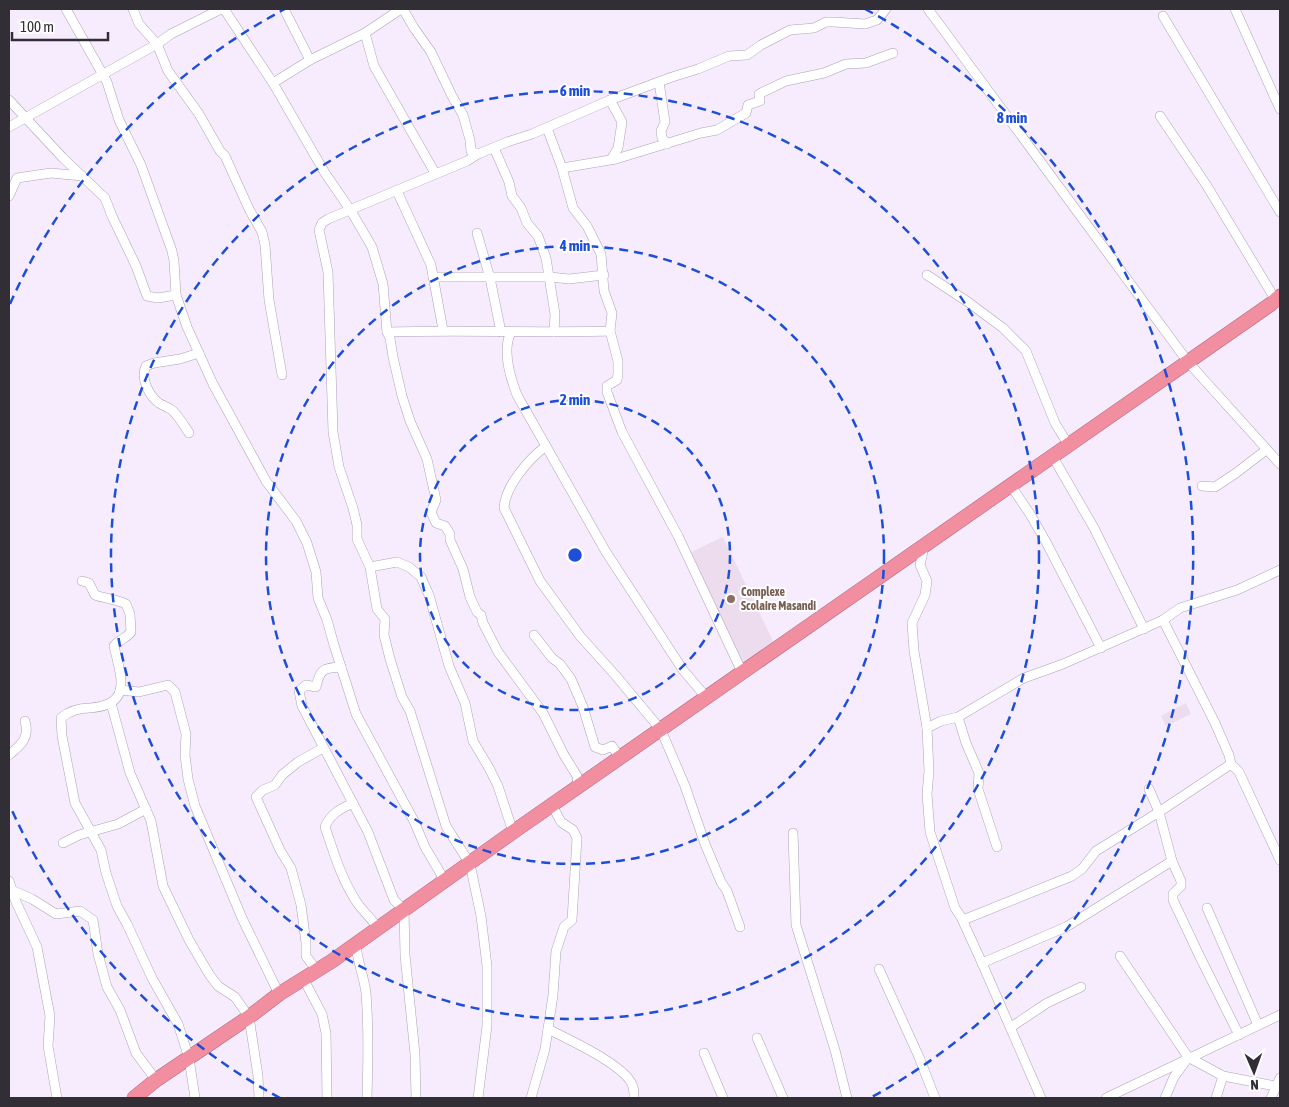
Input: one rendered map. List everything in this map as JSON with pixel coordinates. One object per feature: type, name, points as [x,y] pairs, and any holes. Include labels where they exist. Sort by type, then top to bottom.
[{"type":"highway","points":[[134,1098],[150,1089],[189,1058],[279,994],[354,949],[378,929],[401,916],[445,881],[552,805],[582,781],[661,730],[1069,446],[1271,304],[1278,297]]},
{"type":"street","points":[[66,9],[102,75],[112,96],[119,120],[141,165],[166,232],[174,261],[176,295],[199,353],[213,384],[266,481],[296,521],[307,543],[316,572],[318,598],[327,620],[356,714],[414,821],[424,847],[445,881]]},
{"type":"street","points":[[133,9],[139,24],[157,44],[168,71],[194,107],[220,151],[225,156],[249,209],[262,232],[282,375]]},
{"type":"street","points":[[9,127],[157,44],[171,34],[223,9],[273,83],[325,173],[351,211],[372,247],[381,274],[387,332],[390,338],[402,396],[410,421],[427,459],[436,500],[431,512],[436,523],[445,526],[450,534],[450,540],[463,569],[470,597],[477,612],[482,615],[483,623],[498,652],[543,713],[564,755],[582,781]]},
{"type":"street","points":[[284,9],[310,60]]},
{"type":"street","points":[[273,83],[310,60],[365,33],[402,9],[431,52],[463,115],[471,151],[478,154]]},
{"type":"street","points":[[478,1098],[487,1026],[487,966],[481,916],[470,864],[446,826],[410,711],[402,697],[384,635],[385,619],[377,609],[370,567],[357,539],[357,525],[339,467],[335,441],[328,272],[319,230],[328,219],[351,211],[435,173],[467,161],[478,154],[547,128],[610,100],[729,56],[747,55],[790,30],[814,28],[826,22],[865,24],[877,20],[886,9]]},
{"type":"street","points":[[928,9],[1188,362],[1280,464]]},
{"type":"street","points":[[1235,9],[1280,109]]},
{"type":"street","points":[[1163,16],[1280,212]]},
{"type":"street","points":[[365,33],[374,66],[435,173]]},
{"type":"street","points":[[562,168],[612,158],[616,159],[701,133],[717,130],[746,114],[748,105],[760,101],[759,94],[786,81],[824,74],[846,64],[866,63],[894,53]]},
{"type":"street","points":[[659,82],[665,122],[661,131],[662,138],[667,144]]},
{"type":"street","points":[[9,100],[105,198],[136,266],[147,296],[158,298],[176,295]]},
{"type":"street","points":[[610,100],[622,122],[618,148],[612,158]]},
{"type":"street","points":[[1160,116],[1208,186],[1278,297]]},
{"type":"street","points":[[547,128],[562,168],[573,208],[587,226],[602,254],[604,291],[612,313],[610,331],[618,361],[617,380],[607,386],[607,392],[622,432],[678,536],[742,672]]},
{"type":"street","points":[[494,148],[509,182],[512,196],[521,208],[527,223],[538,236],[546,258],[555,314],[554,332]]},
{"type":"street","points":[[9,196],[16,178],[51,173],[83,176]]},
{"type":"street","points":[[397,191],[431,265],[443,330]]},
{"type":"street","points":[[477,233],[506,332],[513,384],[518,396],[606,552],[684,670],[706,698]]},
{"type":"street","points":[[433,277],[550,277],[569,279],[604,275]]},
{"type":"street","points":[[927,275],[1003,328],[1026,352],[1055,423],[1069,446]]},
{"type":"street","points":[[387,332],[443,330],[506,332],[610,331]]},
{"type":"street","points":[[189,433],[172,409],[160,404],[153,398],[143,378],[143,372],[146,366],[154,363],[180,359],[199,353]]},
{"type":"street","points":[[546,446],[531,457],[522,470],[508,492],[504,508],[540,581],[580,636],[661,730],[685,786],[705,844],[721,882],[727,891],[740,927]]},
{"type":"street","points":[[1202,486],[1214,487],[1266,450]]},
{"type":"street","points":[[1053,457],[1094,528],[1144,629]]},
{"type":"street","points":[[1011,486],[1030,514],[1063,572],[1101,648]]},
{"type":"street","points":[[924,547],[920,565],[927,581],[925,595],[912,623],[914,651],[927,728],[929,771],[927,794],[930,832],[955,908],[963,920],[1041,1098]]},
{"type":"street","points":[[370,567],[397,562],[409,567],[421,577],[429,595],[449,666],[465,703],[473,741],[498,786],[513,832]]},
{"type":"street","points":[[927,728],[941,721],[958,717],[1024,678],[1063,664],[1144,629],[1163,620],[1180,608],[1238,590],[1280,570]]},
{"type":"street","points":[[82,581],[88,583],[95,595],[116,599],[126,604],[130,614],[132,632],[127,638],[117,642],[114,646],[120,674],[120,690],[116,700],[102,707],[67,712],[61,718],[62,736],[75,804],[101,850],[106,873],[117,906],[152,978],[178,1024],[189,1058],[195,1098]]},
{"type":"street","points":[[1163,620],[1215,723],[1231,764],[1239,772],[1280,860]]},
{"type":"street","points":[[534,635],[552,658],[560,664],[570,679],[583,707],[595,747],[603,750],[612,746],[620,758]]},
{"type":"street","points":[[341,666],[322,670],[316,687],[306,685],[299,691],[302,706],[322,748],[368,832],[401,916],[415,1054],[416,1098]]},
{"type":"street","points":[[120,690],[139,692],[168,686],[175,692],[186,734],[185,755],[188,779],[195,806],[242,918],[279,994]]},
{"type":"street","points":[[111,703],[130,773],[151,821],[162,886],[188,940],[209,974],[218,986],[235,997],[249,1017],[258,1076],[259,1098]]},
{"type":"street","points":[[958,717],[966,743],[979,773],[978,789],[997,847]]},
{"type":"street","points":[[9,755],[27,736],[28,730],[25,721]]},
{"type":"street","points":[[317,971],[306,956],[301,905],[291,868],[280,850],[256,797],[263,790],[275,785],[282,775],[298,762],[322,748]]},
{"type":"street","points":[[963,920],[1072,876],[1082,869],[1096,851],[1231,764]]},
{"type":"street","points":[[1149,789],[1159,812],[1172,861],[1182,884],[1173,894],[1173,900],[1240,1036]]},
{"type":"street","points":[[353,803],[328,818],[325,828],[342,877],[364,912],[373,920],[378,929]]},
{"type":"street","points":[[531,1098],[545,1049],[553,994],[556,952],[564,927],[572,920],[577,838],[573,830],[561,822],[552,805]]},
{"type":"street","points":[[63,843],[80,835],[118,824],[146,809]]},
{"type":"street","points":[[793,833],[796,925],[835,1050],[847,1098]]},
{"type":"street","points":[[982,963],[1066,927],[1172,861]]},
{"type":"street","points":[[10,886],[56,914],[80,911],[93,920],[98,954],[107,987],[120,1010],[150,1089]]},
{"type":"street","points":[[10,886],[37,947],[50,1016],[48,1046],[57,1098]]},
{"type":"street","points":[[1207,908],[1258,1025]]},
{"type":"street","points":[[354,949],[364,975],[366,995],[367,1098]]},
{"type":"street","points":[[1120,956],[1188,1057],[1223,1076],[1279,1084],[1271,1098]]},
{"type":"street","points":[[879,969],[919,1057],[935,1098]]},
{"type":"street","points":[[303,978],[322,1014],[326,1033],[326,1098]]},
{"type":"street","points":[[1011,1027],[1047,1003],[1081,987]]},
{"type":"street","points":[[1107,1098],[1188,1057],[1240,1036],[1280,1014]]},
{"type":"street","points":[[548,1029],[575,1042],[614,1065],[627,1077],[633,1086],[634,1098]]},
{"type":"street","points":[[757,1038],[783,1098]]},
{"type":"street","points":[[704,1053],[723,1098]]},
{"type":"street","points":[[1165,1098],[1174,1076],[1188,1057]]},
{"type":"street","points":[[1216,1098],[1223,1076]]},
{"type":"shaded area","name":"Complexe Scolaire Masandi","points":[[723,537],[775,645],[741,667],[687,554]]},
{"type":"shaded area","points":[[1186,703],[1191,714],[1166,726],[1161,716]]},
{"type":"place","name":"Complexe Scolaire Masandi","points":[[731,599]]}]
